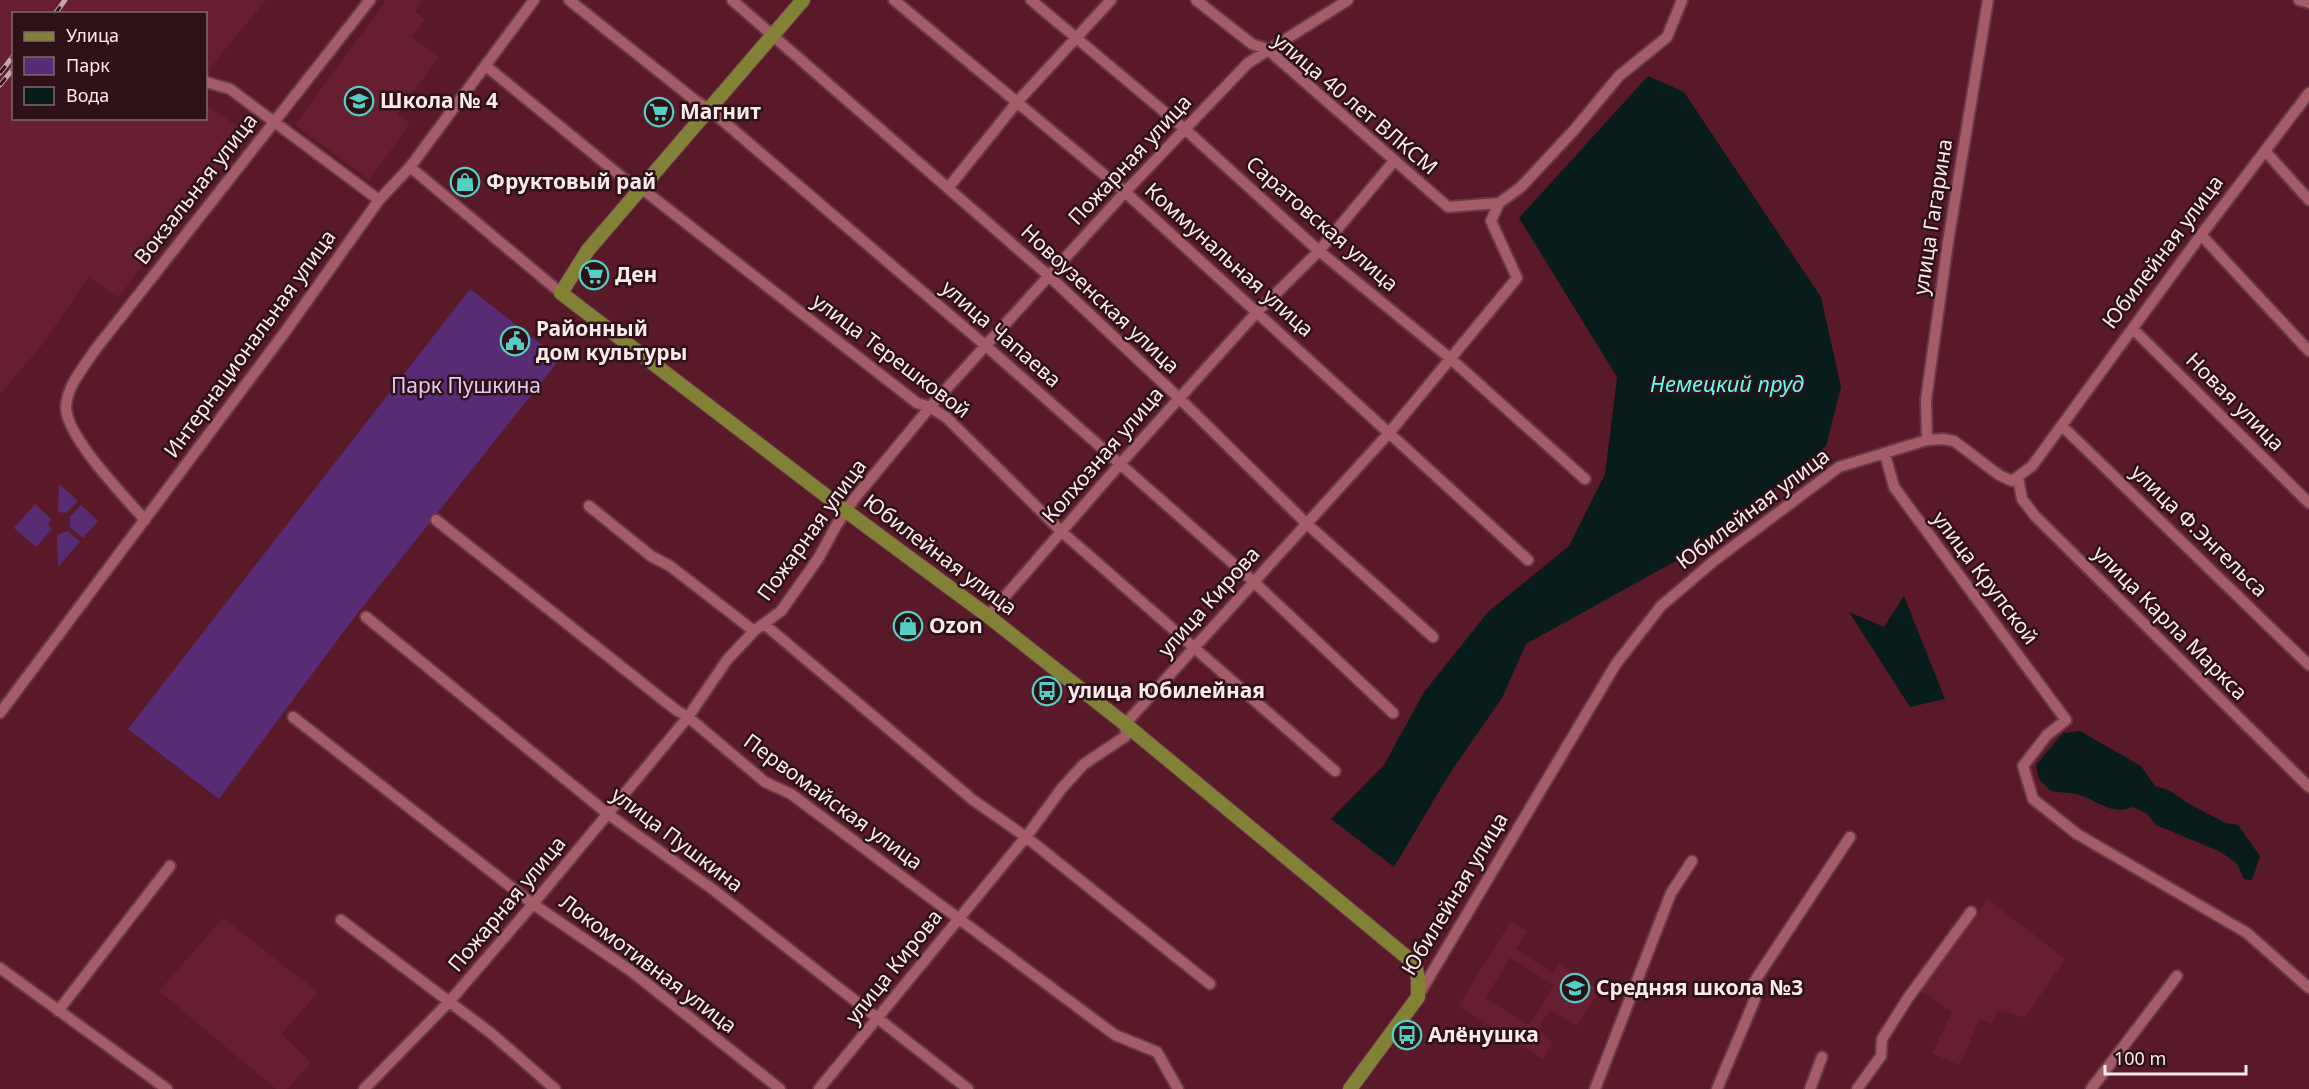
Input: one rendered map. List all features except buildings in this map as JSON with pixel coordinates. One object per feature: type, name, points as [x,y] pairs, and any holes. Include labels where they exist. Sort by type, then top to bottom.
[{"type":"main road","points":[[561,292],[588,250],[803,0]]},
{"type":"main road","name":"Юбилейная улица","points":[[561,292],[846,511],[988,616],[1125,724],[1414,964],[1418,980],[1418,997],[1350,1089]]},
{"type":"street","name":"Вокзальная улица","points":[[145,520],[94,462],[73,429],[66,409],[70,388],[94,350],[370,0]]},
{"type":"street","name":"Интернациональная улица","points":[[0,712],[285,332],[379,200],[410,167],[534,0]]},
{"type":"street","name":"улица Чапаева","points":[[569,0],[696,101],[710,109],[986,346],[1253,581],[1393,713]]},
{"type":"street","name":"Новоузенская улица","points":[[732,0],[1049,276],[1179,398],[1306,523],[1432,637]]},
{"type":"street","name":"Коммунальная улица","points":[[894,0],[1125,192],[1528,560]]},
{"type":"street","name":"Саратовская улица","points":[[1032,0],[1186,130],[1319,251],[1451,359],[1585,479]]},
{"type":"street","points":[[948,188],[1018,101],[1112,0]]},
{"type":"street","name":"улица 40 лет ВЛКСМ","points":[[1196,0],[1252,44],[1267,49],[1448,207],[1499,203]]},
{"type":"street","name":"Пожарная улица","points":[[364,1089],[448,1002],[533,904],[688,717],[727,660],[754,631],[781,611],[818,560],[846,511],[930,407],[1125,192],[1248,63],[1348,0]]},
{"type":"street","points":[[1499,203],[1521,187],[1575,129],[1619,76],[1667,36],[1682,0]]},
{"type":"street","name":"улица Гагарина","points":[[1927,440],[1926,400],[1947,242],[1988,0]]},
{"type":"street","points":[[2299,0],[2309,3]]},
{"type":"street","name":"улица Терешковой","points":[[486,66],[628,182],[641,188],[917,403],[930,407],[947,418],[1062,532],[1335,771]]},
{"type":"street","points":[[207,82],[230,89],[379,200]]},
{"type":"street","name":"Юбилейная улица","points":[[1418,997],[1616,664],[1661,606],[1715,560],[1839,467],[1927,440],[1943,439],[1954,441],[1999,475],[2012,481],[2018,478],[2032,466],[2201,235],[2309,93]]},
{"type":"street","points":[[2265,151],[2309,200]]},
{"type":"street","name":"Колхозная улица","points":[[988,616],[1179,398],[1257,312],[1319,251],[1394,161]]},
{"type":"street","name":"Юбилейная улица","points":[[410,167],[561,292]]},
{"type":"street","name":"улица Кирова","points":[[819,1089],[1026,837],[1062,788],[1084,764],[1126,736],[1125,724],[1389,433],[1517,278],[1491,221],[1499,203]]},
{"type":"street","points":[[2201,235],[2309,351]]},
{"type":"street","name":"Новая улица","points":[[2133,329],[2309,503]]},
{"type":"street","name":"улица Ф.Энгельса","points":[[2062,426],[2309,665]]},
{"type":"street","name":"улица Крупской","points":[[1885,454],[1894,487],[2066,720],[2047,735],[2024,766],[2032,799],[2077,834],[2247,933],[2309,988]]},
{"type":"street","name":"улица Карла Маркса","points":[[2018,478],[2022,499],[2035,516],[2309,787]]},
{"type":"street","points":[[589,506],[651,556],[670,566],[754,631]]},
{"type":"street","name":"Первомайская улица","points":[[436,520],[676,710],[688,717],[765,782],[791,794],[1115,1035],[1157,1052],[1178,1089]]},
{"type":"street","name":"улица Пушкина","points":[[366,617],[608,814],[715,891],[968,1089]]},
{"type":"street","points":[[764,624],[973,800],[1026,837],[1210,984]]},
{"type":"street","name":"Локомотивная улица","points":[[293,717],[533,904],[631,971],[780,1089]]},
{"type":"street","points":[[1717,1089],[1755,999],[1754,982],[1850,837]]},
{"type":"street","points":[[1595,1089],[1671,893],[1692,861]]},
{"type":"street","points":[[58,1011],[170,866]]},
{"type":"street","points":[[1862,1087],[1881,1056],[1882,1039],[1908,998],[1971,912]]},
{"type":"street","points":[[341,920],[492,1034],[555,1089]]},
{"type":"street","points":[[0,968],[167,1089]]},
{"type":"street","points":[[2091,1089],[2177,976]]},
{"type":"street","points":[[1810,1089],[1822,1057]]},
{"type":"shaded area","points":[[0,0],[266,0],[210,68],[207,94],[207,12],[12,12],[12,120],[207,120],[207,106],[247,133],[226,162],[222,160],[118,298],[89,277],[39,349],[0,394]]},
{"type":"shaded area","name":"Школа № 4","points":[[386,0],[419,0],[422,2],[415,12],[425,19],[412,37],[439,57],[397,114],[410,124],[369,180],[295,125]]},
{"type":"shaded area","points":[[1988,899],[2065,959],[2025,1018],[1998,1010],[1991,1024],[1980,1019],[1959,1065],[1932,1053],[1952,1012],[1920,991]]},
{"type":"shaded area","points":[[223,918],[318,992],[282,1034],[311,1063],[287,1089],[276,1089],[159,991]]},
{"type":"shaded area","name":"Средняя школа №3","points":[[1511,921],[1527,931],[1516,949],[1553,973],[1559,964],[1600,990],[1577,1026],[1550,1010],[1537,1031],[1553,1042],[1543,1059],[1458,1006]],"holes":[[[1510,958],[1554,985],[1529,1025],[1485,998]]]},
{"type":"green space","name":"Парк Пушкина","points":[[470,289],[560,359],[357,614],[219,799],[128,729]]},
{"type":"green space","points":[[59,484],[78,501],[66,513],[58,512]]},
{"type":"green space","points":[[35,504],[51,519],[48,525],[52,529],[36,547],[14,528]]},
{"type":"green space","points":[[81,505],[98,521],[83,538],[70,527],[70,517]]},
{"type":"green space","points":[[68,531],[80,542],[58,567],[57,535]]},
{"type":"water","name":"Немецкий пруд","points":[[1648,76],[1684,92],[1821,297],[1841,387],[1826,446],[1701,547],[1526,644],[1502,698],[1450,773],[1394,867],[1331,819],[1384,765],[1424,692],[1488,612],[1569,546],[1605,474],[1617,377],[1519,218]]},
{"type":"water","points":[[1904,596],[1945,699],[1910,707],[1849,612],[1884,627]]},
{"type":"water","points":[[2080,731],[2141,766],[2155,786],[2168,790],[2226,823],[2238,825],[2260,856],[2252,880],[2244,879],[2237,864],[2221,852],[2156,825],[2147,814],[2133,807],[2112,809],[2076,794],[2051,791],[2039,779],[2036,765],[2063,733]]},
{"type":"railway","points":[[56,12],[65,0]]},
{"type":"railway","points":[[0,73],[12,58]]},
{"type":"railway","points":[[0,85],[12,70]]},
{"type":"place","name":"Школа № 4","points":[[359,101]]},
{"type":"place","name":"Магнит","points":[[659,112]]},
{"type":"place","name":"Фруктовый рай","points":[[465,182]]},
{"type":"place","name":"Ден","points":[[594,275]]},
{"type":"place","name":"Районный дом культуры","points":[[515,341]]},
{"type":"place","name":"Ozon","points":[[908,626]]},
{"type":"place","name":"улица Юбилейная","points":[[1047,691]]},
{"type":"place","name":"Средняя школа №3","points":[[1575,988]]},
{"type":"place","name":"Алёнушка","points":[[1407,1035]]}]
